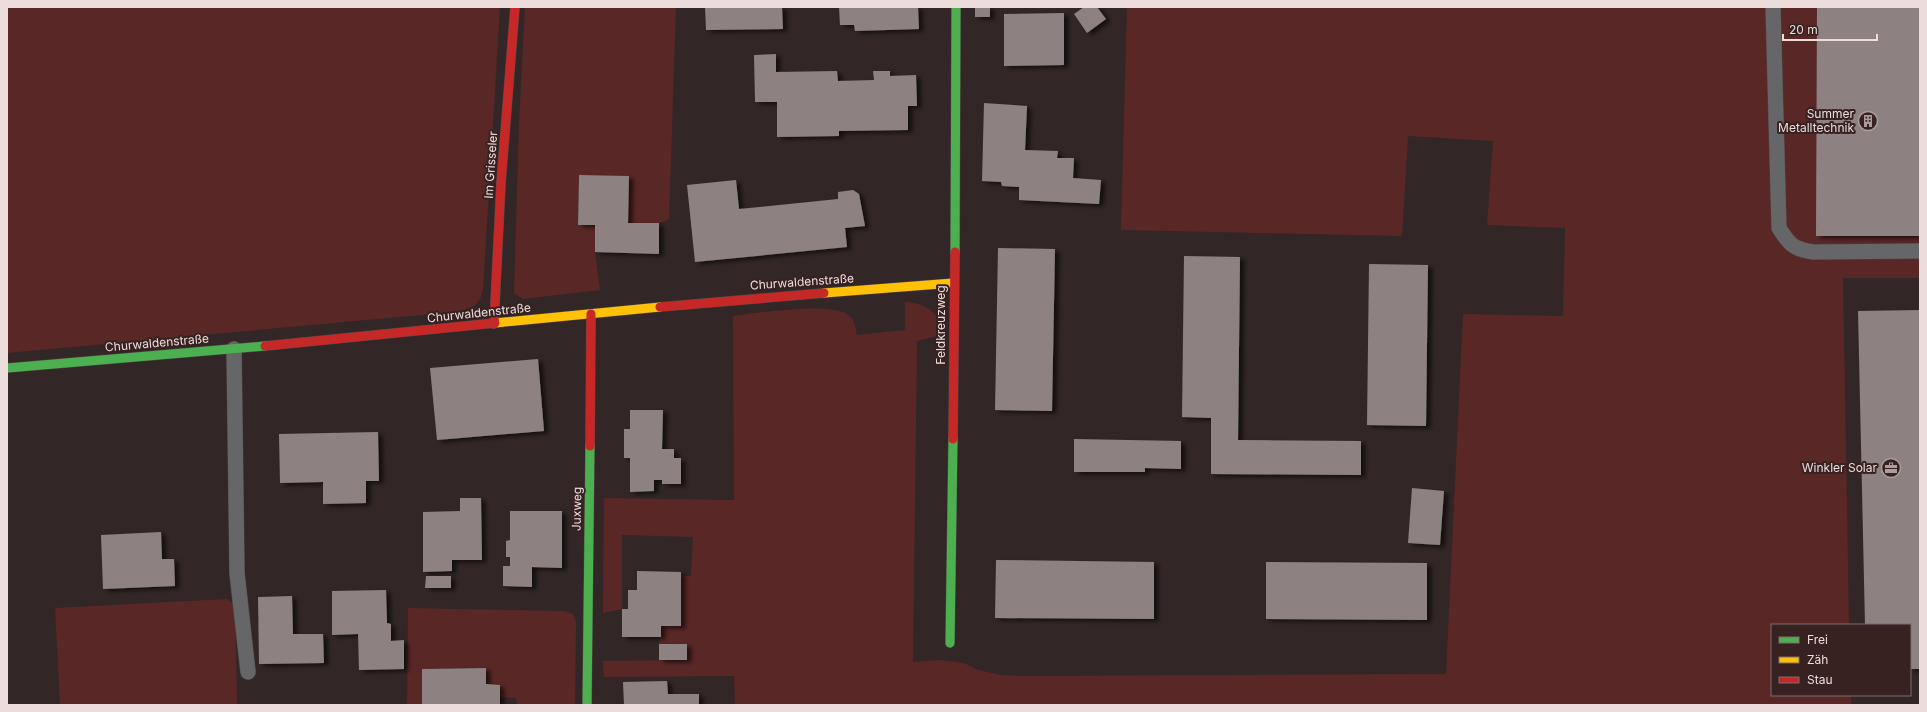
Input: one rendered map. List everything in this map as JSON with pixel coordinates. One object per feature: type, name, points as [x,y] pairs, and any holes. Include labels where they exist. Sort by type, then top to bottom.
[{"type":"street","name":"Im Grisseler","points":[[494,324],[501,183],[515,7]]},
{"type":"street","name":"Feldkreuzweg","points":[[950,643],[956,196],[956,7]]},
{"type":"street","name":"Churwaldenstraße","points":[[7,368],[234,349],[733,300],[954,283]]},
{"type":"street","name":"Juxweg","points":[[587,705],[591,314]]},
{"type":"lane","points":[[1773,7],[1779,228],[1788,242],[1800,250],[1813,252],[1920,251]]},
{"type":"lane","points":[[234,349],[237,572],[248,672]]},
{"type":"shaded area","points":[[7,7],[500,7],[483,290],[479,301],[470,308],[454,312],[7,353]]},
{"type":"shaded area","points":[[525,7],[676,7],[669,219],[659,223],[628,223],[629,176],[579,175],[578,224],[595,225],[595,252],[600,290],[523,299],[514,293],[519,122]]},
{"type":"shaded area","points":[[1127,7],[1920,7],[1920,278],[1843,278],[1849,624],[1771,624],[1771,696],[1851,696],[1851,705],[735,705],[734,676],[604,677],[603,661],[687,660],[687,644],[659,644],[661,626],[681,576],[691,576],[693,537],[622,535],[622,609],[603,613],[604,498],[734,500],[733,316],[792,309],[825,309],[847,314],[852,318],[857,335],[905,330],[905,302],[919,304],[931,310],[938,320],[942,335],[917,341],[913,662],[939,660],[964,663],[978,670],[1001,675],[1025,676],[1446,674],[1463,314],[1563,316],[1565,228],[1487,225],[1493,141],[1408,136],[1402,236],[1121,230]]},
{"type":"shaded area","points":[[227,599],[235,605],[237,705],[60,705],[55,608]]},
{"type":"shaded area","points":[[408,608],[564,611],[573,614],[576,622],[575,705],[517,705],[516,698],[500,697],[500,685],[486,684],[486,668],[422,669],[422,705],[407,705]]},
{"type":"building","points":[[705,7],[782,7],[783,29],[706,30]]},
{"type":"building","points":[[839,7],[918,7],[919,29],[855,31],[854,25],[840,25]]},
{"type":"building","points":[[975,7],[990,7],[990,17],[975,17]]},
{"type":"building","points":[[1084,7],[1097,7],[1106,19],[1087,33],[1074,14]]},
{"type":"building","name":"Summer Metalltechnik","points":[[1817,7],[1920,7],[1920,236],[1816,236]]},
{"type":"building","points":[[1064,13],[1064,65],[1004,66],[1004,14]]},
{"type":"building","points":[[776,54],[776,72],[837,71],[838,81],[874,80],[873,71],[890,71],[890,76],[916,75],[917,106],[908,106],[908,130],[839,131],[839,136],[777,137],[777,102],[755,102],[754,55]]},
{"type":"building","points":[[984,103],[1027,106],[1025,150],[1058,151],[1057,158],[1074,158],[1073,178],[1101,180],[1099,204],[1019,200],[1019,187],[1002,186],[1001,182],[982,181]]},
{"type":"building","points":[[579,175],[629,176],[628,223],[659,223],[659,254],[595,252],[595,225],[578,225]]},
{"type":"building","points":[[736,180],[739,209],[838,199],[838,192],[853,190],[859,194],[865,226],[845,228],[847,247],[695,262],[687,185]]},
{"type":"building","points":[[998,248],[1055,249],[1052,411],[995,410]]},
{"type":"building","points":[[1184,256],[1240,257],[1238,440],[1361,441],[1361,475],[1211,474],[1211,418],[1182,417]]},
{"type":"building","points":[[1369,264],[1428,265],[1426,426],[1367,425]]},
{"type":"building","name":"Winkler Solar","points":[[1920,310],[1920,669],[1911,669],[1911,624],[1865,624],[1858,311]]},
{"type":"building","points":[[538,359],[544,431],[437,440],[430,368]]},
{"type":"building","points":[[630,410],[663,410],[662,449],[674,449],[674,458],[681,458],[681,484],[662,484],[662,480],[654,480],[654,491],[630,492],[630,458],[624,458],[624,429],[630,429]]},
{"type":"building","points":[[378,432],[379,481],[366,481],[366,503],[323,504],[323,482],[280,483],[279,434]]},
{"type":"building","points":[[1074,439],[1181,441],[1181,469],[1145,468],[1145,472],[1074,472]]},
{"type":"building","points":[[1412,488],[1444,491],[1440,545],[1408,543]]},
{"type":"building","points":[[460,498],[481,498],[482,560],[452,560],[452,571],[423,572],[423,512],[460,511]]},
{"type":"building","points":[[510,511],[562,511],[562,568],[532,567],[532,587],[503,586],[503,566],[510,566],[510,557],[506,557],[506,541],[510,540]]},
{"type":"building","points":[[161,532],[162,559],[174,559],[175,586],[103,589],[101,535]]},
{"type":"building","points":[[996,560],[1154,562],[1154,619],[995,618]]},
{"type":"building","points":[[1266,562],[1427,563],[1427,620],[1266,619]]},
{"type":"building","points":[[637,571],[681,572],[681,626],[661,626],[661,637],[622,637],[622,609],[628,609],[628,590],[637,590]]},
{"type":"building","points":[[426,576],[451,576],[451,588],[425,588]]},
{"type":"building","points":[[386,590],[387,623],[391,624],[391,641],[404,640],[404,669],[359,670],[358,634],[332,635],[332,591]]},
{"type":"building","points":[[292,596],[293,634],[323,634],[324,663],[259,664],[258,597]]},
{"type":"building","points":[[659,644],[687,644],[687,660],[659,660]]},
{"type":"building","points":[[486,668],[486,684],[500,685],[500,705],[422,705],[422,669]]},
{"type":"building","points":[[667,681],[668,694],[699,694],[699,705],[624,705],[623,682]]},
{"type":"traffic: fast","points":[[955,252],[956,7]]},
{"type":"traffic: fast","points":[[7,368],[265,346]]},
{"type":"traffic: fast","points":[[950,643],[953,439]]},
{"type":"traffic: fast","points":[[587,705],[590,446]]},
{"type":"traffic: slow","points":[[824,293],[953,283]]},
{"type":"traffic: slow","points":[[495,323],[660,307]]},
{"type":"traffic: jam","points":[[494,324],[501,183],[515,7]]},
{"type":"traffic: jam","points":[[953,439],[955,252]]},
{"type":"traffic: jam","points":[[660,307],[824,293]]},
{"type":"traffic: jam","points":[[590,446],[591,314]]},
{"type":"traffic: jam","points":[[265,346],[495,323]]},
{"type":"place","name":"Summer Metalltechnik","points":[[1868,121]]},
{"type":"place","name":"Winkler Solar","points":[[1891,468]]}]
